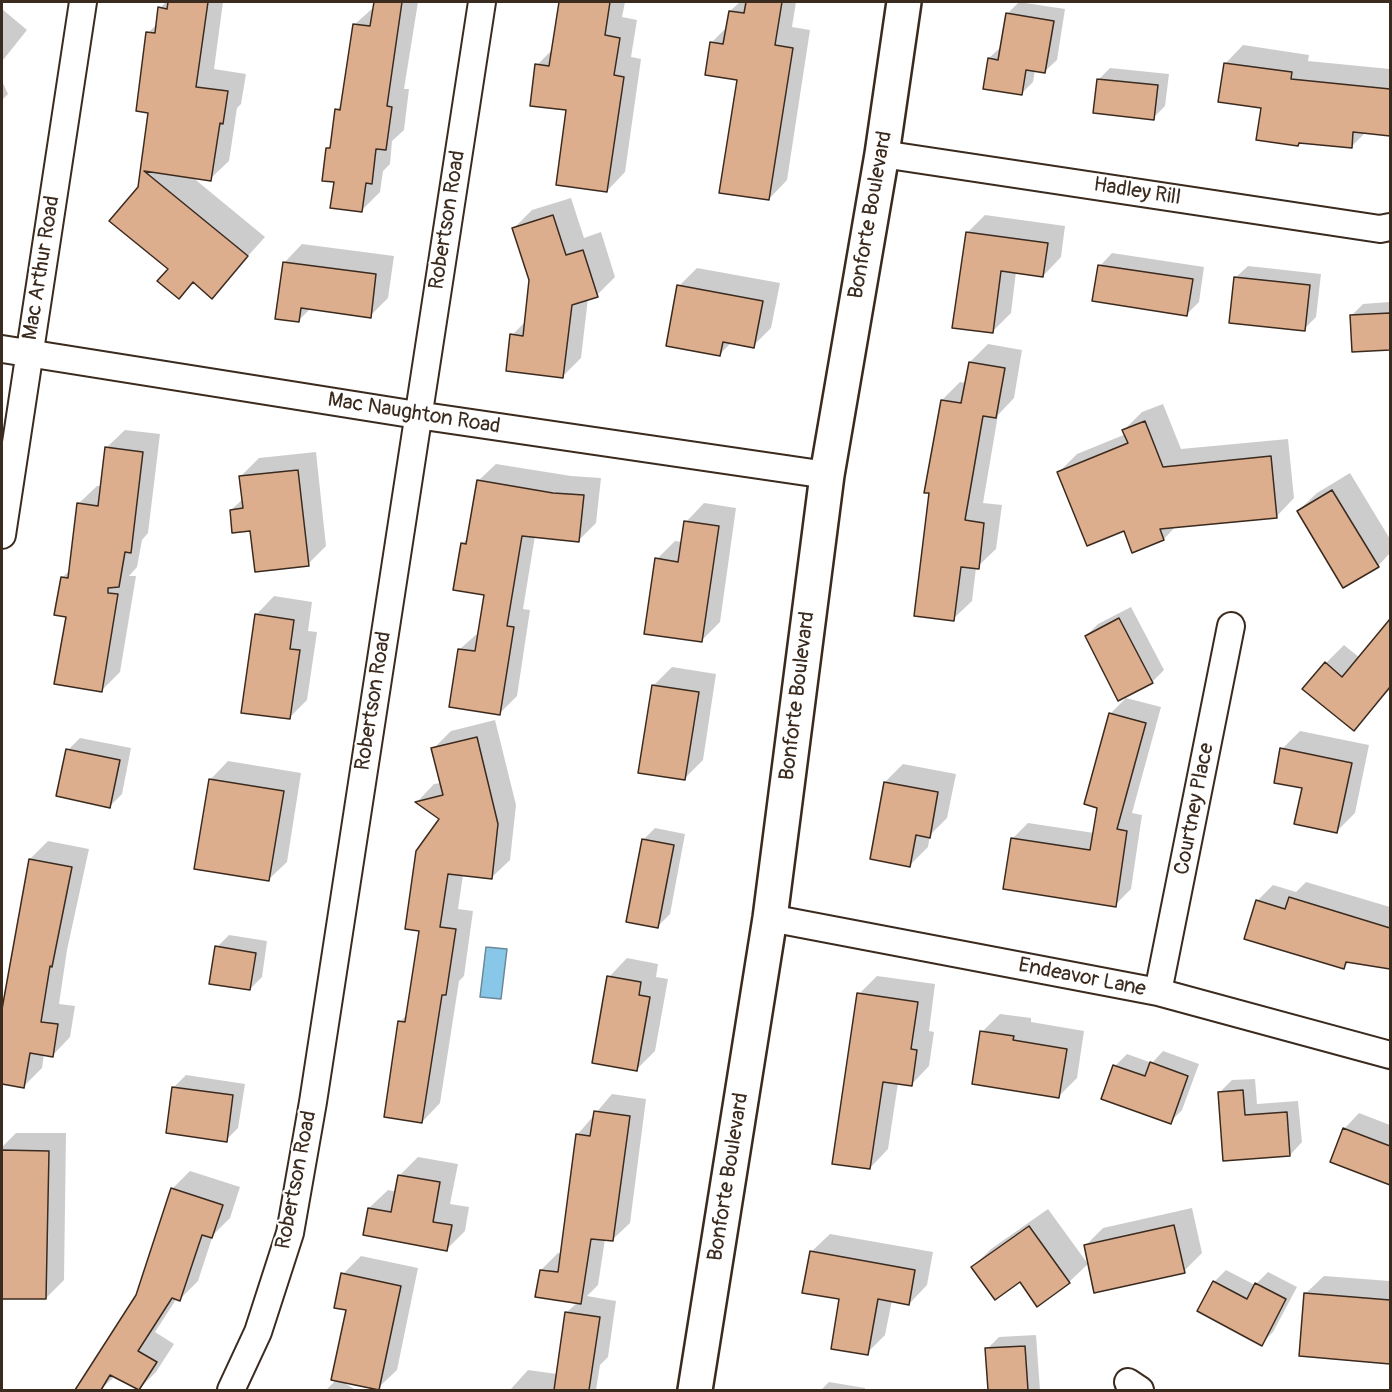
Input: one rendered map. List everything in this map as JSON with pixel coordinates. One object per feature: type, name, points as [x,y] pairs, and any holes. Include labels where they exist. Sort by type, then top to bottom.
[{"type":"main road","name":"Bonforte Boulevard","points":[[694,1390],[770,918],[827,475],[882,154],[904,2]]},
{"type":"street","name":"Mac Arthur Road","points":[[2,535],[83,2]]},
{"type":"street","name":"Robertson Road","points":[[231,1390],[258,1332],[290,1233],[313,1102],[482,2]]},
{"type":"street","name":"Hadley Rill","points":[[882,154],[1380,229],[1390,227]]},
{"type":"street","name":"Mac Naughton Road","points":[[2,350],[417,415],[827,475]]},
{"type":"street","name":"Courtney Place","points":[[1158,992],[1231,626]]},
{"type":"street","name":"Endeavor Lane","points":[[770,918],[1158,992],[1390,1055]]},
{"type":"water","points":[[486,947],[507,949],[501,999],[480,997]]},
{"type":"building","points":[[168,2],[208,2],[196,87],[228,91],[223,124],[220,123],[211,181],[144,171],[248,256],[212,299],[193,282],[179,299],[157,281],[168,269],[109,221],[138,187],[148,113],[136,111],[146,32],[155,33],[158,7],[167,9]]},
{"type":"building","points":[[374,2],[402,2],[387,106],[392,107],[386,150],[376,149],[372,184],[366,183],[362,212],[330,208],[334,182],[322,181],[326,148],[330,148],[335,109],[340,110],[353,24],[370,26]]},
{"type":"building","points":[[559,2],[610,2],[605,35],[620,38],[614,75],[624,77],[607,192],[556,185],[566,110],[530,106],[535,64],[549,66]]},
{"type":"building","points":[[746,2],[782,2],[775,45],[793,48],[769,200],[719,193],[737,80],[705,75],[710,42],[723,44],[729,11],[744,13]]},
{"type":"building","points":[[1006,13],[1054,21],[1045,73],[1026,70],[1022,95],[983,89],[988,58],[998,60]]},
{"type":"building","points":[[1224,63],[1292,72],[1291,79],[1390,89],[1390,136],[1353,132],[1352,148],[1299,143],[1298,146],[1256,140],[1261,108],[1218,102]]},
{"type":"building","points":[[1097,79],[1158,85],[1154,120],[1093,113]]},
{"type":"building","points":[[553,215],[566,255],[583,250],[598,297],[572,305],[563,378],[506,371],[510,334],[523,336],[529,280],[512,228]]},
{"type":"building","points":[[966,232],[1048,243],[1043,277],[1001,271],[993,333],[952,328]]},
{"type":"building","points":[[283,262],[376,274],[371,318],[301,308],[299,322],[275,319]]},
{"type":"building","points":[[1098,265],[1193,279],[1187,316],[1092,301]]},
{"type":"building","points":[[1234,277],[1310,285],[1305,331],[1229,323]]},
{"type":"building","points":[[677,285],[763,301],[754,348],[723,342],[720,356],[666,346]]},
{"type":"building","points":[[1390,313],[1390,350],[1352,352],[1350,315]]},
{"type":"building","points":[[969,362],[1005,368],[996,418],[983,416],[965,520],[984,523],[979,569],[961,567],[954,621],[914,616],[929,493],[924,493],[941,400],[961,403]]},
{"type":"building","points":[[1145,421],[1163,467],[1271,456],[1277,518],[1160,529],[1164,540],[1132,553],[1124,531],[1087,546],[1057,472],[1128,443],[1122,430]]},
{"type":"building","points":[[105,447],[143,452],[131,553],[125,552],[119,587],[108,588],[108,593],[118,594],[102,692],[54,684],[66,617],[54,615],[61,577],[68,578],[77,503],[98,506]]},
{"type":"building","points":[[298,470],[309,566],[255,572],[250,531],[232,533],[230,510],[243,508],[239,476]]},
{"type":"building","points":[[477,480],[553,493],[584,495],[579,542],[522,536],[507,626],[514,627],[500,715],[449,707],[458,649],[475,651],[484,595],[453,590],[461,543],[466,544]]},
{"type":"building","points":[[1332,490],[1379,567],[1343,588],[1297,511]]},
{"type":"building","points":[[684,521],[719,526],[702,642],[644,634],[655,558],[678,562]]},
{"type":"building","points":[[255,614],[294,620],[290,649],[300,650],[290,719],[241,713]]},
{"type":"building","points":[[1119,618],[1153,683],[1118,701],[1085,636]]},
{"type":"building","points":[[1390,619],[1390,687],[1354,731],[1302,689],[1325,662],[1342,677]]},
{"type":"building","points":[[652,685],[699,692],[685,780],[638,773]]},
{"type":"building","points":[[1109,713],[1146,723],[1117,829],[1127,831],[1116,907],[1003,889],[1011,838],[1090,850],[1097,808],[1084,804]]},
{"type":"building","points":[[477,737],[498,824],[492,879],[448,874],[440,927],[456,929],[446,995],[442,995],[422,1123],[384,1117],[398,1021],[405,1022],[419,931],[405,929],[416,851],[439,819],[415,802],[443,795],[431,748]]},
{"type":"building","points":[[1280,748],[1352,763],[1337,833],[1294,824],[1302,788],[1274,783]]},
{"type":"building","points":[[66,749],[120,760],[110,808],[56,796]]},
{"type":"building","points":[[209,779],[284,791],[269,881],[194,869]]},
{"type":"building","points":[[884,782],[938,792],[930,838],[916,835],[910,867],[870,859]]},
{"type":"building","points":[[642,839],[674,845],[658,928],[626,922]]},
{"type":"building","points":[[29,859],[72,867],[52,967],[50,966],[41,1022],[58,1024],[53,1057],[30,1053],[24,1088],[2,1084],[2,1009]]},
{"type":"building","points":[[1289,897],[1390,928],[1390,969],[1346,962],[1344,969],[1244,939],[1256,900],[1285,909]]},
{"type":"building","points":[[215,946],[256,953],[250,990],[209,984]]},
{"type":"building","points":[[607,976],[641,982],[639,995],[650,997],[637,1071],[592,1063]]},
{"type":"building","points":[[857,993],[918,1002],[911,1049],[917,1050],[912,1086],[883,1082],[870,1169],[832,1164]]},
{"type":"building","points":[[980,1031],[1014,1036],[1013,1040],[1067,1049],[1059,1098],[972,1084]]},
{"type":"building","points":[[1150,1062],[1188,1076],[1171,1124],[1101,1099],[1113,1065],[1145,1076]]},
{"type":"building","points":[[172,1087],[233,1095],[227,1142],[166,1133]]},
{"type":"building","points":[[1243,1090],[1245,1115],[1287,1112],[1290,1156],[1223,1161],[1218,1092]]},
{"type":"building","points":[[594,1111],[630,1116],[613,1241],[591,1239],[581,1304],[535,1297],[540,1270],[558,1272],[576,1134],[590,1136]]},
{"type":"building","points":[[1343,1128],[1390,1146],[1390,1185],[1330,1162]]},
{"type":"building","points":[[2,1150],[49,1151],[46,1299],[2,1299]]},
{"type":"building","points":[[398,1175],[440,1182],[433,1222],[452,1225],[447,1251],[363,1235],[368,1208],[391,1212]]},
{"type":"building","points":[[171,1188],[223,1205],[212,1238],[202,1235],[180,1301],[172,1298],[138,1351],[157,1362],[139,1390],[110,1375],[101,1390],[75,1390],[136,1295]]},
{"type":"building","points":[[1174,1225],[1185,1273],[1094,1293],[1084,1245]]},
{"type":"building","points":[[1029,1226],[1070,1283],[1037,1307],[1020,1282],[995,1300],[971,1267]]},
{"type":"building","points":[[810,1251],[915,1270],[909,1305],[878,1299],[868,1355],[831,1349],[839,1299],[802,1293]]},
{"type":"building","points":[[341,1273],[401,1286],[379,1390],[331,1380],[346,1310],[334,1308]]},
{"type":"building","points":[[1213,1281],[1247,1299],[1255,1283],[1286,1299],[1262,1346],[1197,1311]]},
{"type":"building","points":[[1304,1293],[1390,1300],[1390,1364],[1299,1356]]},
{"type":"building","points":[[565,1312],[600,1317],[589,1390],[554,1390]]},
{"type":"building","points":[[1025,1346],[1028,1390],[988,1390],[985,1348]]}]
